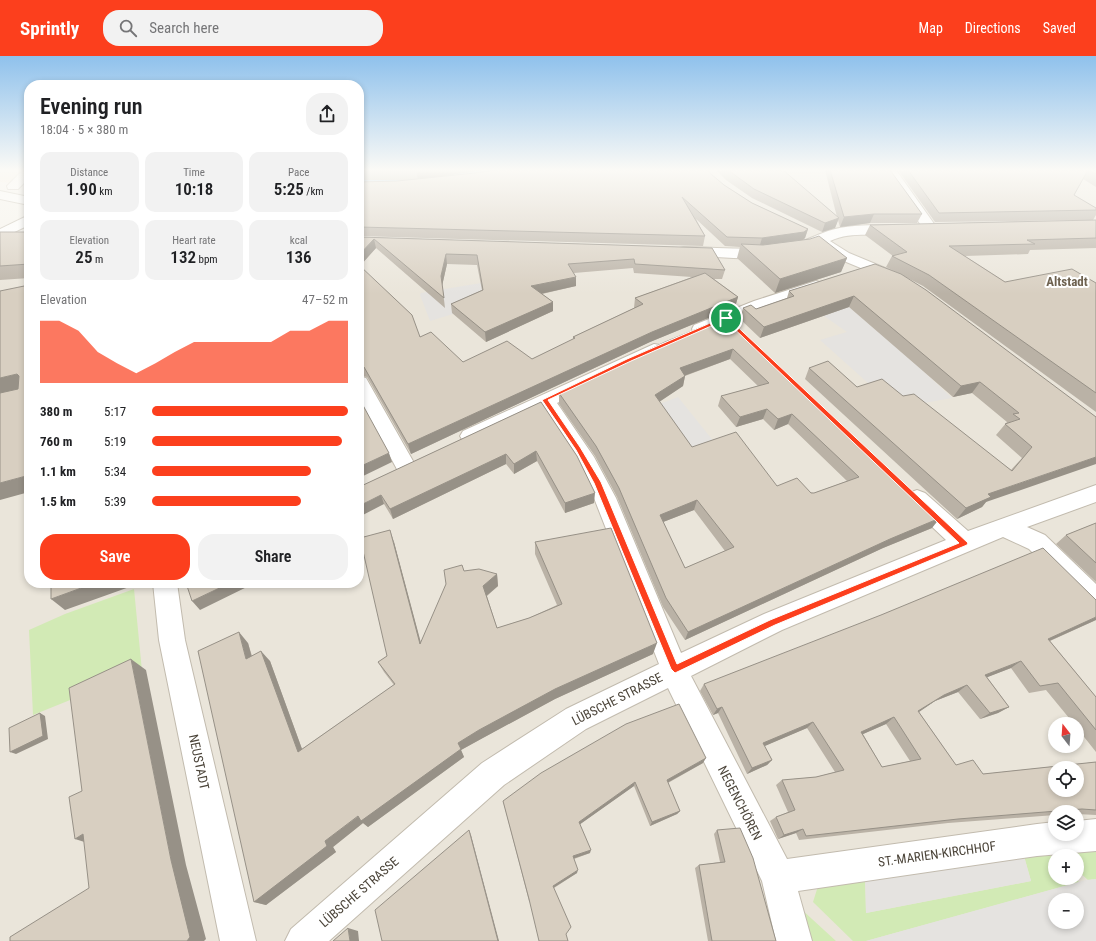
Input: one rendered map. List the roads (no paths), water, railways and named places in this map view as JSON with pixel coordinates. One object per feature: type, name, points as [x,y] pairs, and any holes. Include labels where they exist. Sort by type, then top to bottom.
[{"type":"street","points":[[918,211],[930,228]]},
{"type":"street","points":[[0,235],[24,222]]},
{"type":"street","points":[[668,250],[759,253],[805,247],[814,235],[855,231],[945,228]]},
{"type":"street","points":[[814,235],[827,246],[840,254],[881,271],[909,285]]},
{"type":"street","points":[[454,443],[677,339],[726,318],[760,304],[848,277]]},
{"type":"street","points":[[726,318],[741,333]]},
{"type":"street","points":[[364,390],[413,463],[386,476]]},
{"type":"street","name":"NEGENCHÖREN","points":[[545,400],[578,448],[597,482],[685,695],[778,878],[794,941]]},
{"type":"street","points":[[903,486],[965,543]]},
{"type":"street","name":"LÜBSCHE STRASSE","points":[[303,941],[494,774],[529,749],[576,720],[675,669],[772,622],[1003,527],[1096,493]]},
{"type":"street","points":[[1003,527],[1037,542],[1096,600]]},
{"type":"street","name":"NEUSTADT","points":[[165,588],[172,640],[238,941]]},
{"type":"street","name":"ST.-MARIEN-KIRCHHOF","points":[[778,878],[1037,840],[1096,835]]},
{"type":"district","name":"Altstadt","points":[[1067,281]]}]
